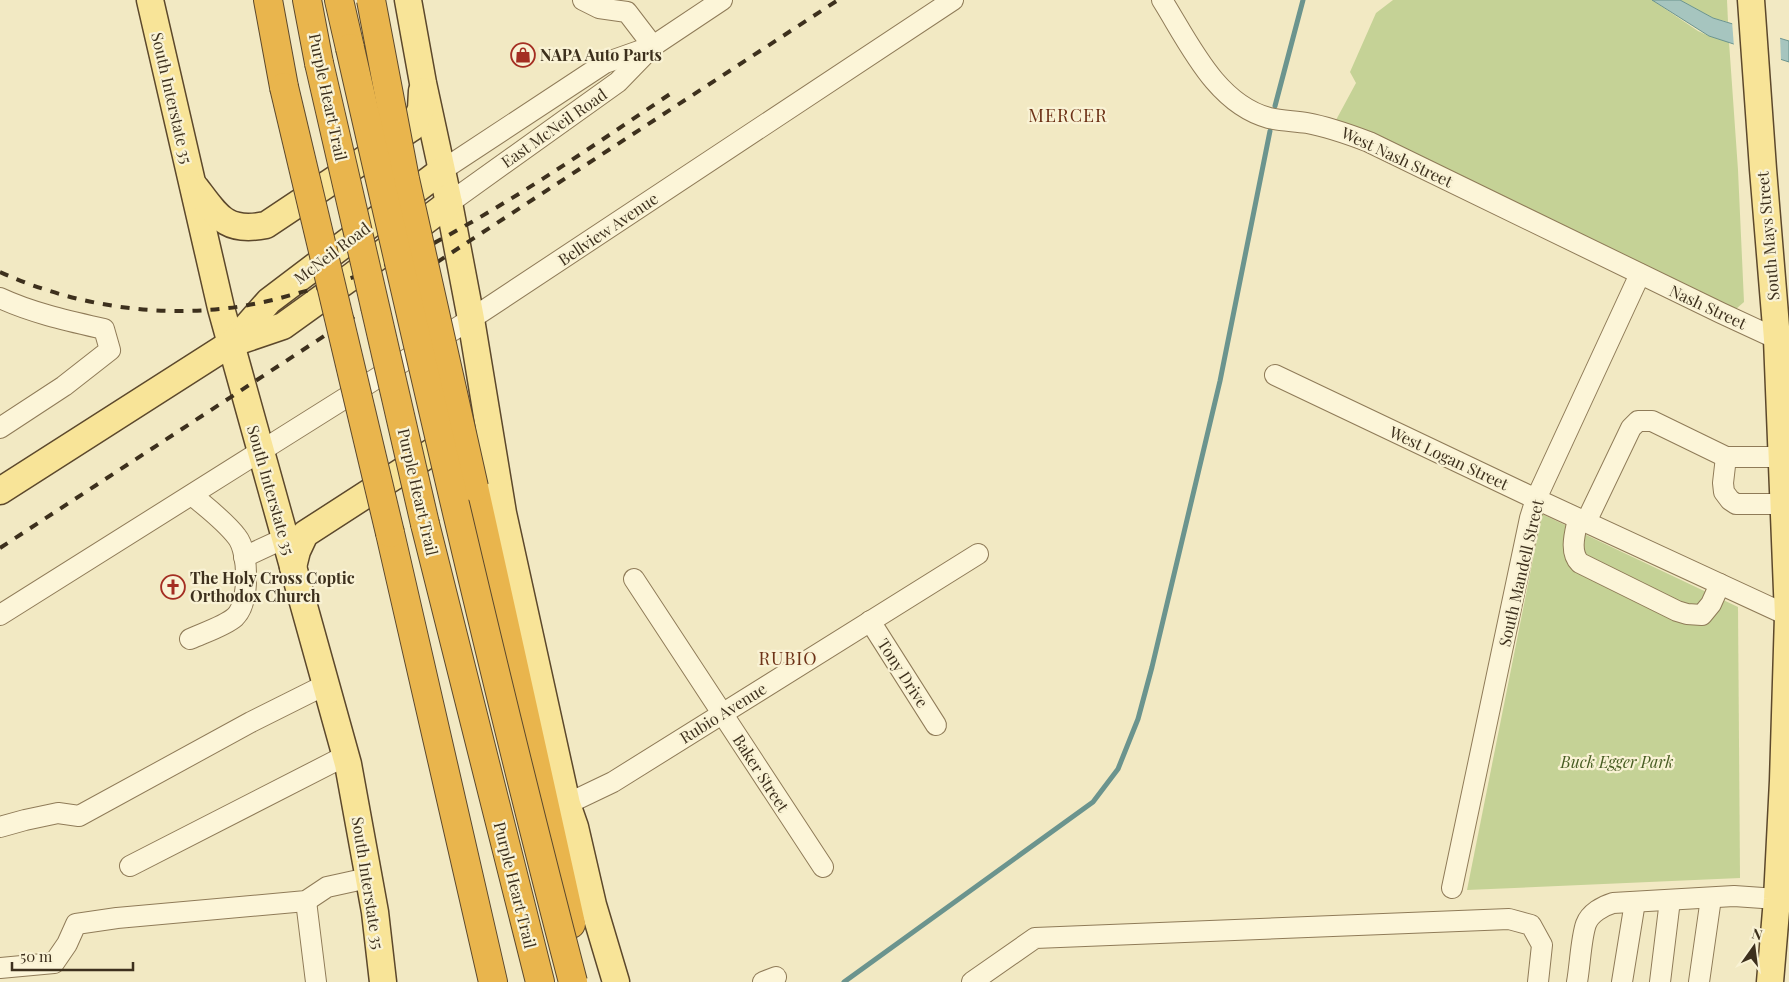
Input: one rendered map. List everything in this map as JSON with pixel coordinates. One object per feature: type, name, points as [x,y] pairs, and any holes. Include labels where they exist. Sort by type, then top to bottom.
[{"type":"highway","points":[[268,0],[284,87],[390,532],[492,982]]},
{"type":"highway","name":"Purple Heart Trail","points":[[307,0],[319,63],[424,524],[540,982]]},
{"type":"highway","points":[[339,0],[443,454],[523,790],[573,982]]},
{"type":"highway","points":[[371,0],[405,179],[584,982]]},
{"type":"main road","name":"South Interstate 35","points":[[150,0],[230,344],[348,764],[375,912],[383,982]]},
{"type":"main road","points":[[408,0],[471,320],[504,513],[567,804],[575,826],[593,905],[616,982]]},
{"type":"main road","name":"South Mays Street","points":[[1751,0],[1763,169],[1781,300],[1777,339],[1784,392],[1782,457],[1789,616],[1785,827],[1777,899],[1782,927],[1770,982]]},
{"type":"main road","points":[[191,182],[218,216],[241,228],[266,225],[412,127],[421,109],[423,83]]},
{"type":"main road","name":"McNeil Road","points":[[230,344],[269,301],[442,171]]},
{"type":"main road","name":"McNeil Road","points":[[0,491],[230,344],[283,326],[449,203]]},
{"type":"main road","points":[[293,567],[297,551],[305,534],[432,452],[447,451],[462,456],[477,469],[504,513]]},
{"type":"street","points":[[583,0],[600,8],[627,12],[653,46]]},
{"type":"street","name":"East McNeil Road","points":[[449,203],[618,82],[653,46],[722,0]]},
{"type":"street","name":"Bellview Avenue","points":[[0,615],[471,320],[953,0]]},
{"type":"street","name":"West Nash Street","points":[[1162,0],[1207,71],[1220,89],[1235,102],[1256,114],[1334,128],[1369,142],[1640,274]]},
{"type":"street","name":"East McNeil Road","points":[[442,171],[606,64],[653,46]]},
{"type":"street","name":"Nash Street","points":[[1640,274],[1777,339]]},
{"type":"street","name":"South Mandell Street","points":[[1452,888],[1530,518],[1536,500],[1640,274]]},
{"type":"street","points":[[0,298],[13,304],[65,320],[104,329],[110,350],[64,386],[0,428]]},
{"type":"street","name":"West Logan Street","points":[[1274,375],[1536,500],[1789,616]]},
{"type":"street","points":[[1720,584],[1711,604],[1702,615],[1677,611],[1580,563],[1577,560],[1574,549],[1582,521],[1630,428],[1638,421],[1652,421],[1726,457],[1782,457]]},
{"type":"street","points":[[1726,457],[1723,483],[1724,492],[1730,500],[1736,504],[1784,504]]},
{"type":"street","points":[[190,639],[233,618],[241,610],[245,599],[247,582],[244,557],[239,539],[227,525],[192,495]]},
{"type":"street","points":[[244,557],[285,538]]},
{"type":"street","name":"Rubio Avenue","points":[[567,804],[613,782],[978,554]]},
{"type":"street","name":"Baker Street","points":[[634,579],[823,867]]},
{"type":"street","name":"Tony Drive","points":[[870,622],[936,726]]},
{"type":"street","points":[[0,827],[58,814],[79,816],[251,722],[325,685]]},
{"type":"street","points":[[130,866],[345,756]]},
{"type":"street","points":[[0,968],[54,963],[76,924],[117,918],[306,901],[327,887],[368,878]]},
{"type":"street","points":[[1577,982],[1587,922],[1595,912],[1605,906],[1635,902],[1734,896],[1777,899]]},
{"type":"street","points":[[1699,982],[1711,898]]},
{"type":"street","points":[[1660,982],[1670,900]]},
{"type":"street","points":[[306,901],[316,982]]},
{"type":"street","points":[[1622,982],[1635,902]]},
{"type":"street","points":[[972,982],[990,976],[1035,938],[1509,919],[1531,925],[1542,945],[1538,982]]},
{"type":"green space","points":[[1393,0],[1652,0],[1698,31],[1729,42],[1738,170],[1744,302],[1736,309],[1336,120],[1356,83],[1350,72],[1376,13]]},
{"type":"green space","points":[[1680,0],[1727,0],[1728,22],[1713,18]]},
{"type":"green space","name":"Buck Egger Park","points":[[1542,514],[1738,607],[1740,878],[1467,890]]},
{"type":"water","points":[[1652,0],[1680,0],[1713,18],[1789,41],[1789,62],[1709,36]]},
{"type":"pier","points":[[1732,21],[1780,36],[1781,61],[1734,47]]},
{"type":"waterway","points":[[1275,106],[1303,0]]},
{"type":"waterway","points":[[844,982],[1093,802],[1118,769],[1138,719],[1152,667],[1220,381],[1270,131]]},
{"type":"railway","points":[[0,548],[838,0]]},
{"type":"railway","points":[[0,272],[62,295],[127,308],[193,311],[226,308],[278,299],[371,271],[430,245],[522,192],[673,92]]},
{"type":"place","name":"NAPA Auto Parts","points":[[523,55]]},
{"type":"place","name":"The Holy Cross Coptic Orthodox Church","points":[[173,587]]},
{"type":"district","name":"MERCER","points":[[1068,116]]},
{"type":"district","name":"RUBIO","points":[[788,659]]}]
